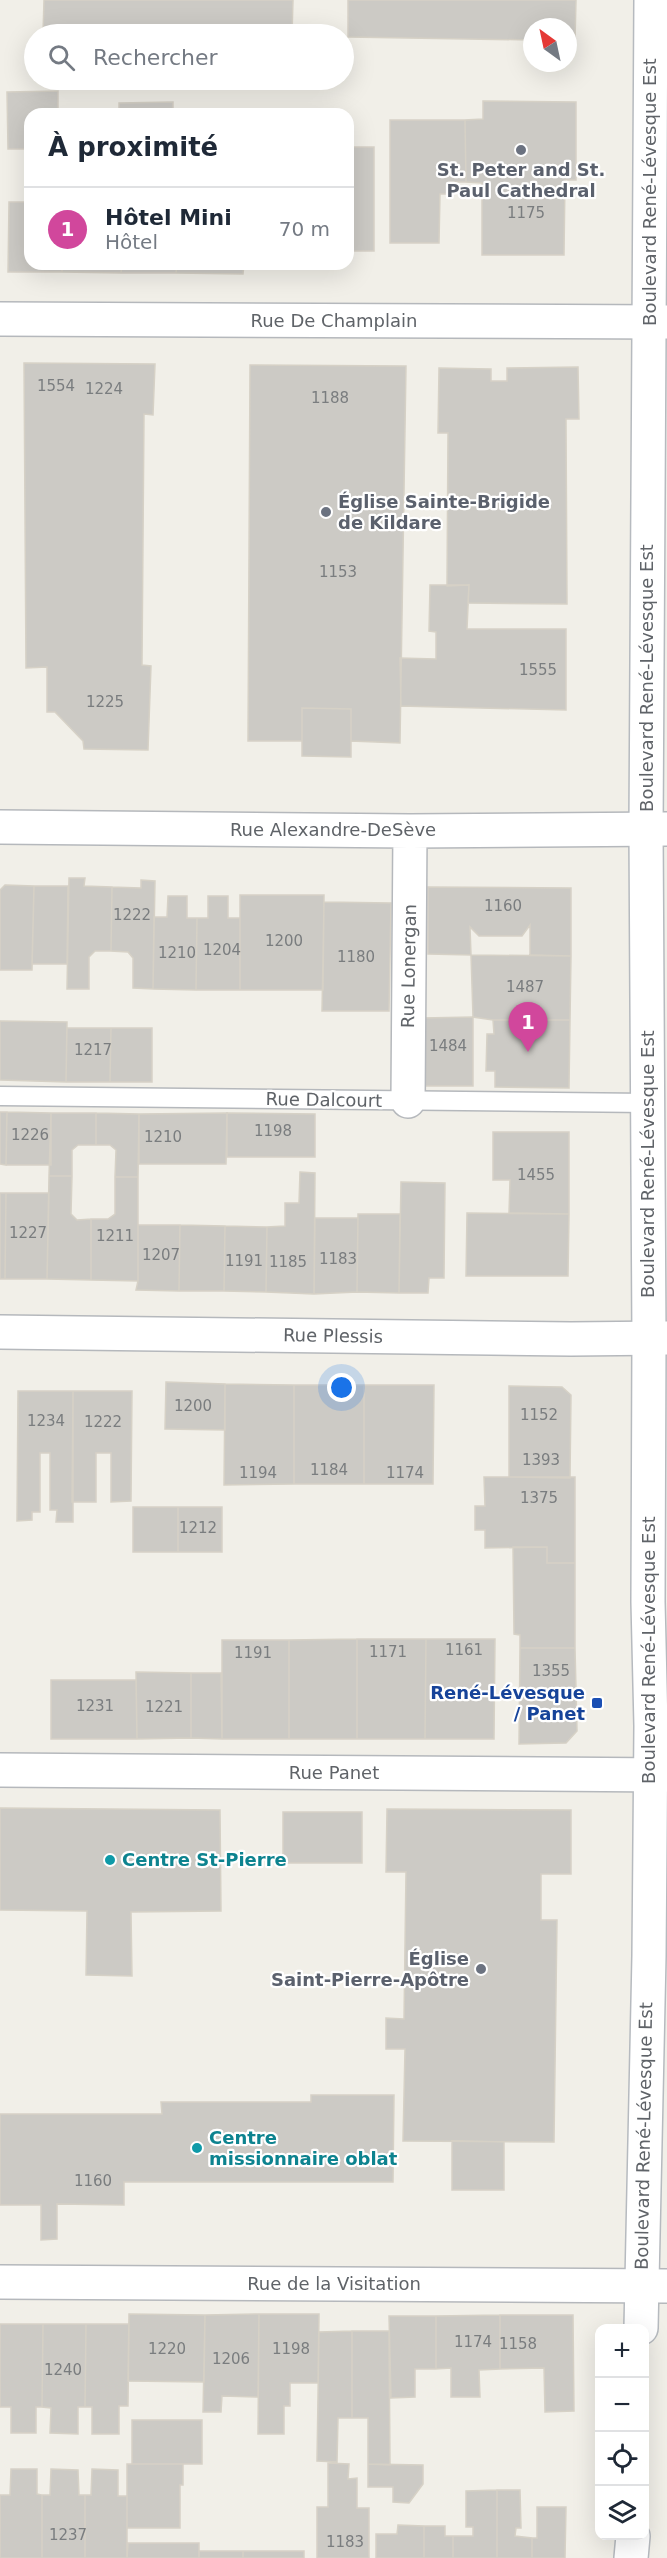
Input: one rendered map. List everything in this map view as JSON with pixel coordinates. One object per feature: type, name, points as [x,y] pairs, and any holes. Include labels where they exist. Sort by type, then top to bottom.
[{"type":"street","name":"Boulevard René-Lévesque Est","points":[[642,2324],[654,2286],[649,1956],[659,1775],[658,1338],[648,1103],[657,830],[658,322],[651,0]]},
{"type":"street","name":"Rue De Champlain","points":[[0,319],[658,322]]},
{"type":"street","name":"Rue Alexandre-DeSève","points":[[0,827],[410,831],[657,830]]},
{"type":"street","name":"Rue Lonergan","points":[[408,1101],[410,831]]},
{"type":"street","name":"Rue Plessis","points":[[0,1332],[658,1338]]},
{"type":"street","name":"Rue Panet","points":[[0,1770],[659,1775]]},
{"type":"street","name":"Rue de la Visitation","points":[[0,2282],[654,2286]]},
{"type":"street","points":[[631,2558],[633,2540]]},
{"type":"lane","name":"Rue Dalcourt","points":[[0,1096],[648,1103]]},
{"type":"building","points":[[44,0],[293,0],[292,24],[43,24]]},
{"type":"building","points":[[348,0],[576,0],[576,18],[523,18],[523,40],[354,37],[354,24],[348,24]]},
{"type":"building","points":[[58,91],[58,108],[24,108],[24,149],[8,149],[7,92]]},
{"type":"building","name":"St. Peter and St. Paul Cathedral","points":[[483,101],[576,102],[576,180],[565,180],[564,255],[482,255],[482,183],[466,182],[465,120],[483,119]]},
{"type":"building","points":[[173,102],[173,108],[119,108],[119,103]]},
{"type":"building","points":[[390,120],[465,120],[466,182],[450,182],[450,194],[440,194],[439,243],[390,243]]},
{"type":"building","points":[[354,147],[374,147],[374,251],[354,251]]},
{"type":"building","points":[[9,202],[24,202],[24,270],[62,270],[62,272],[8,272]]},
{"type":"building","points":[[62,270],[121,270],[121,273],[62,272]]},
{"type":"building","points":[[121,270],[176,270],[176,273],[121,273]]},
{"type":"building","points":[[176,270],[243,270],[243,274],[176,273]]},
{"type":"building","points":[[24,363],[155,364],[153,415],[144,414],[142,665],[151,666],[148,750],[84,749],[83,741],[55,712],[47,712],[47,667],[26,668]]},
{"type":"building","name":"Église Sainte-Brigide de Kildare","points":[[250,365],[406,366],[400,743],[351,741],[351,709],[302,708],[302,741],[248,741]]},
{"type":"building","points":[[578,367],[579,419],[566,419],[567,604],[468,603],[469,585],[447,586],[448,433],[438,433],[439,368],[491,369],[491,381],[507,381],[507,368]]},
{"type":"building","points":[[430,585],[469,585],[467,629],[566,629],[566,710],[401,706],[400,658],[436,659],[436,632],[429,631]]},
{"type":"building","points":[[302,708],[351,709],[351,757],[302,756]]},
{"type":"building","points":[[69,878],[85,878],[84,886],[112,887],[111,951],[95,951],[89,957],[89,989],[67,989]]},
{"type":"building","points":[[141,880],[155,881],[153,989],[133,988],[133,958],[128,952],[111,951],[112,887],[141,888]]},
{"type":"building","points":[[5,885],[34,886],[32,970],[0,970],[0,890]]},
{"type":"building","points":[[34,886],[68,886],[67,964],[32,964]]},
{"type":"building","points":[[428,887],[571,888],[571,956],[530,955],[530,925],[522,936],[479,936],[470,927],[471,955],[428,954]]},
{"type":"building","points":[[240,895],[324,895],[323,990],[240,990]]},
{"type":"building","points":[[168,896],[187,896],[187,918],[197,918],[196,990],[153,989],[154,917],[167,917]]},
{"type":"building","points":[[208,896],[228,896],[228,918],[240,918],[240,990],[196,990],[197,918],[208,918]]},
{"type":"building","points":[[324,902],[391,903],[389,1011],[322,1011]]},
{"type":"building","points":[[471,955],[571,956],[570,1020],[493,1020],[473,1017]]},
{"type":"building","points":[[473,1017],[473,1086],[422,1086],[422,1018]]},
{"type":"building","points":[[493,1020],[570,1020],[569,1088],[495,1087],[495,1071],[486,1071],[487,1034],[494,1034]]},
{"type":"building","points":[[0,1021],[67,1022],[66,1082],[0,1080]]},
{"type":"building","points":[[67,1028],[111,1028],[110,1082],[66,1082]]},
{"type":"building","points":[[111,1028],[152,1028],[152,1082],[110,1082]]},
{"type":"building","points":[[0,1112],[7,1112],[6,1165],[0,1164]]},
{"type":"building","points":[[7,1112],[51,1113],[51,1165],[6,1165]]},
{"type":"building","points":[[51,1113],[96,1113],[96,1145],[78,1145],[72,1150],[72,1176],[49,1176]]},
{"type":"building","points":[[96,1113],[139,1114],[138,1177],[115,1177],[116,1150],[110,1145],[96,1145]]},
{"type":"building","points":[[227,1113],[226,1164],[139,1164],[139,1114]]},
{"type":"building","points":[[227,1113],[315,1114],[315,1157],[227,1157]]},
{"type":"building","points":[[493,1132],[569,1132],[569,1214],[509,1213],[510,1180],[493,1180]]},
{"type":"building","points":[[300,1172],[315,1173],[314,1294],[266,1292],[267,1227],[285,1226],[285,1203],[299,1203]]},
{"type":"building","points":[[49,1176],[72,1176],[71,1214],[77,1220],[91,1219],[91,1280],[47,1279]]},
{"type":"building","points":[[115,1177],[138,1177],[138,1281],[91,1280],[91,1219],[108,1219],[115,1214]]},
{"type":"building","points":[[401,1182],[445,1183],[444,1278],[429,1278],[428,1293],[399,1293]]},
{"type":"building","points":[[0,1193],[6,1193],[5,1279],[0,1279]]},
{"type":"building","points":[[6,1193],[49,1193],[47,1279],[5,1279]]},
{"type":"building","points":[[467,1213],[569,1214],[568,1276],[466,1276]]},
{"type":"building","points":[[358,1214],[400,1214],[399,1293],[357,1292]]},
{"type":"building","points":[[315,1218],[358,1218],[357,1292],[314,1294]]},
{"type":"building","points":[[138,1225],[180,1225],[179,1291],[136,1290]]},
{"type":"building","points":[[180,1225],[225,1226],[224,1291],[179,1291]]},
{"type":"building","points":[[225,1226],[267,1227],[266,1292],[224,1291]]},
{"type":"building","points":[[166,1382],[225,1384],[225,1430],[165,1429]]},
{"type":"building","points":[[225,1384],[294,1385],[294,1484],[224,1485]]},
{"type":"building","points":[[294,1385],[364,1385],[364,1484],[294,1484]]},
{"type":"building","points":[[364,1385],[434,1385],[433,1484],[364,1484]]},
{"type":"building","points":[[509,1386],[562,1387],[571,1395],[570,1478],[509,1477]]},
{"type":"building","points":[[18,1391],[73,1391],[73,1522],[56,1522],[57,1510],[50,1510],[50,1453],[40,1453],[40,1512],[32,1512],[32,1520],[17,1521]]},
{"type":"building","points":[[73,1391],[132,1391],[131,1501],[111,1502],[111,1453],[96,1453],[96,1502],[72,1502]]},
{"type":"building","points":[[484,1477],[575,1477],[575,1563],[547,1563],[547,1547],[485,1548],[485,1530],[475,1530],[475,1506],[485,1506]]},
{"type":"building","points":[[133,1507],[178,1507],[178,1552],[133,1552]]},
{"type":"building","points":[[178,1507],[222,1507],[222,1552],[178,1552]]},
{"type":"building","points":[[513,1547],[547,1547],[547,1563],[575,1563],[575,1648],[520,1648],[520,1635],[514,1634]]},
{"type":"building","points":[[357,1639],[357,1739],[289,1739],[289,1640]]},
{"type":"building","points":[[357,1639],[426,1639],[425,1739],[357,1739]]},
{"type":"building","points":[[426,1639],[495,1639],[494,1739],[425,1739]]},
{"type":"building","points":[[222,1640],[289,1640],[289,1739],[222,1739]]},
{"type":"building","points":[[520,1648],[575,1648],[577,1731],[566,1743],[519,1744]]},
{"type":"building","points":[[136,1672],[191,1673],[191,1738],[137,1739]]},
{"type":"building","points":[[191,1673],[221,1673],[222,1739],[191,1738]]},
{"type":"building","points":[[51,1680],[136,1680],[137,1739],[51,1739]]},
{"type":"building","name":"Centre St-Pierre","points":[[0,1808],[220,1810],[221,1911],[131,1912],[132,1976],[86,1975],[87,1911],[0,1910]]},
{"type":"building","name":"Église Saint-Pierre-Apôtre","points":[[387,1809],[571,1810],[571,1874],[541,1874],[541,1920],[557,1920],[554,2142],[403,2141],[405,2049],[386,2049],[386,2018],[404,2019],[406,1872],[386,1872]]},
{"type":"building","points":[[283,1812],[362,1812],[362,1863],[283,1863]]},
{"type":"building","name":"Centre missionnaire oblat","points":[[311,2095],[394,2095],[393,2182],[124,2182],[124,2205],[57,2204],[57,2239],[41,2240],[41,2205],[0,2205],[0,2114],[162,2114],[161,2102],[311,2102]]},
{"type":"building","points":[[452,2141],[504,2142],[504,2190],[452,2190]]},
{"type":"building","points":[[129,2314],[205,2315],[204,2382],[128,2381]]},
{"type":"building","points":[[259,2314],[319,2314],[318,2383],[290,2383],[290,2406],[284,2406],[284,2434],[258,2434]]},
{"type":"building","points":[[259,2314],[258,2397],[222,2396],[221,2412],[203,2412],[205,2315]]},
{"type":"building","points":[[500,2315],[573,2315],[574,2411],[545,2412],[544,2368],[500,2369]]},
{"type":"building","points":[[500,2315],[500,2369],[479,2370],[480,2397],[451,2397],[451,2368],[436,2369],[436,2316]]},
{"type":"building","points":[[389,2316],[436,2316],[436,2369],[415,2369],[415,2397],[391,2398]]},
{"type":"building","points":[[0,2324],[43,2324],[42,2407],[36,2407],[36,2433],[11,2433],[11,2407],[0,2407]]},
{"type":"building","points":[[43,2324],[86,2324],[85,2407],[78,2407],[78,2434],[50,2433],[51,2408],[42,2407]]},
{"type":"building","points":[[86,2324],[129,2324],[128,2406],[119,2406],[119,2434],[92,2434],[92,2407],[85,2407]]},
{"type":"building","points":[[352,2331],[389,2331],[390,2465],[368,2464],[368,2418],[352,2418]]},
{"type":"building","points":[[352,2331],[352,2418],[338,2418],[337,2462],[317,2461],[319,2332]]},
{"type":"building","points":[[132,2420],[202,2420],[202,2464],[132,2464]]},
{"type":"building","points":[[328,2463],[349,2464],[348,2479],[357,2478],[357,2508],[369,2508],[369,2558],[317,2558],[317,2507],[328,2507]]},
{"type":"building","points":[[127,2464],[183,2464],[183,2485],[180,2485],[180,2528],[127,2528]]},
{"type":"building","points":[[368,2464],[423,2465],[423,2484],[409,2503],[393,2502],[393,2487],[368,2487]]},
{"type":"building","points":[[11,2469],[37,2469],[37,2494],[42,2495],[42,2558],[0,2558],[0,2495],[10,2495]]},
{"type":"building","points":[[51,2469],[78,2470],[79,2495],[85,2495],[85,2558],[42,2558],[42,2495],[50,2495]]},
{"type":"building","points":[[92,2469],[118,2470],[118,2496],[127,2496],[127,2558],[85,2558],[85,2495],[91,2495]]},
{"type":"building","points":[[497,2490],[497,2558],[453,2558],[453,2536],[473,2536],[473,2527],[466,2527],[466,2491]]},
{"type":"building","points":[[497,2490],[520,2490],[521,2528],[516,2528],[515,2536],[532,2538],[532,2558],[497,2558]]},
{"type":"building","points":[[537,2507],[566,2507],[565,2558],[532,2558],[532,2538],[537,2538]]},
{"type":"building","points":[[398,2525],[424,2526],[424,2558],[376,2558],[376,2534],[397,2534]]},
{"type":"building","points":[[424,2526],[445,2526],[445,2536],[453,2536],[453,2558],[424,2558]]},
{"type":"building","points":[[128,2543],[199,2543],[199,2558],[127,2558]]},
{"type":"building","points":[[199,2551],[243,2551],[243,2558],[199,2558]]},
{"type":"building","points":[[243,2551],[304,2551],[304,2558],[243,2558]]},
{"type":"place","name":"St. Peter and St. Paul Cathedral","points":[[521,150]]},
{"type":"place","name":"Église Sainte-Brigide de Kildare","points":[[326,512]]},
{"type":"place","name":"Hôtel Mini","points":[[528,1052]]},
{"type":"place","name":"René-Lévesque / Panet","points":[[597,1703]]},
{"type":"place","name":"Centre St-Pierre","points":[[110,1860]]},
{"type":"place","name":"Église Saint-Pierre-Apôtre","points":[[481,1969]]},
{"type":"place","name":"Centre missionnaire oblat","points":[[197,2148]]}]
